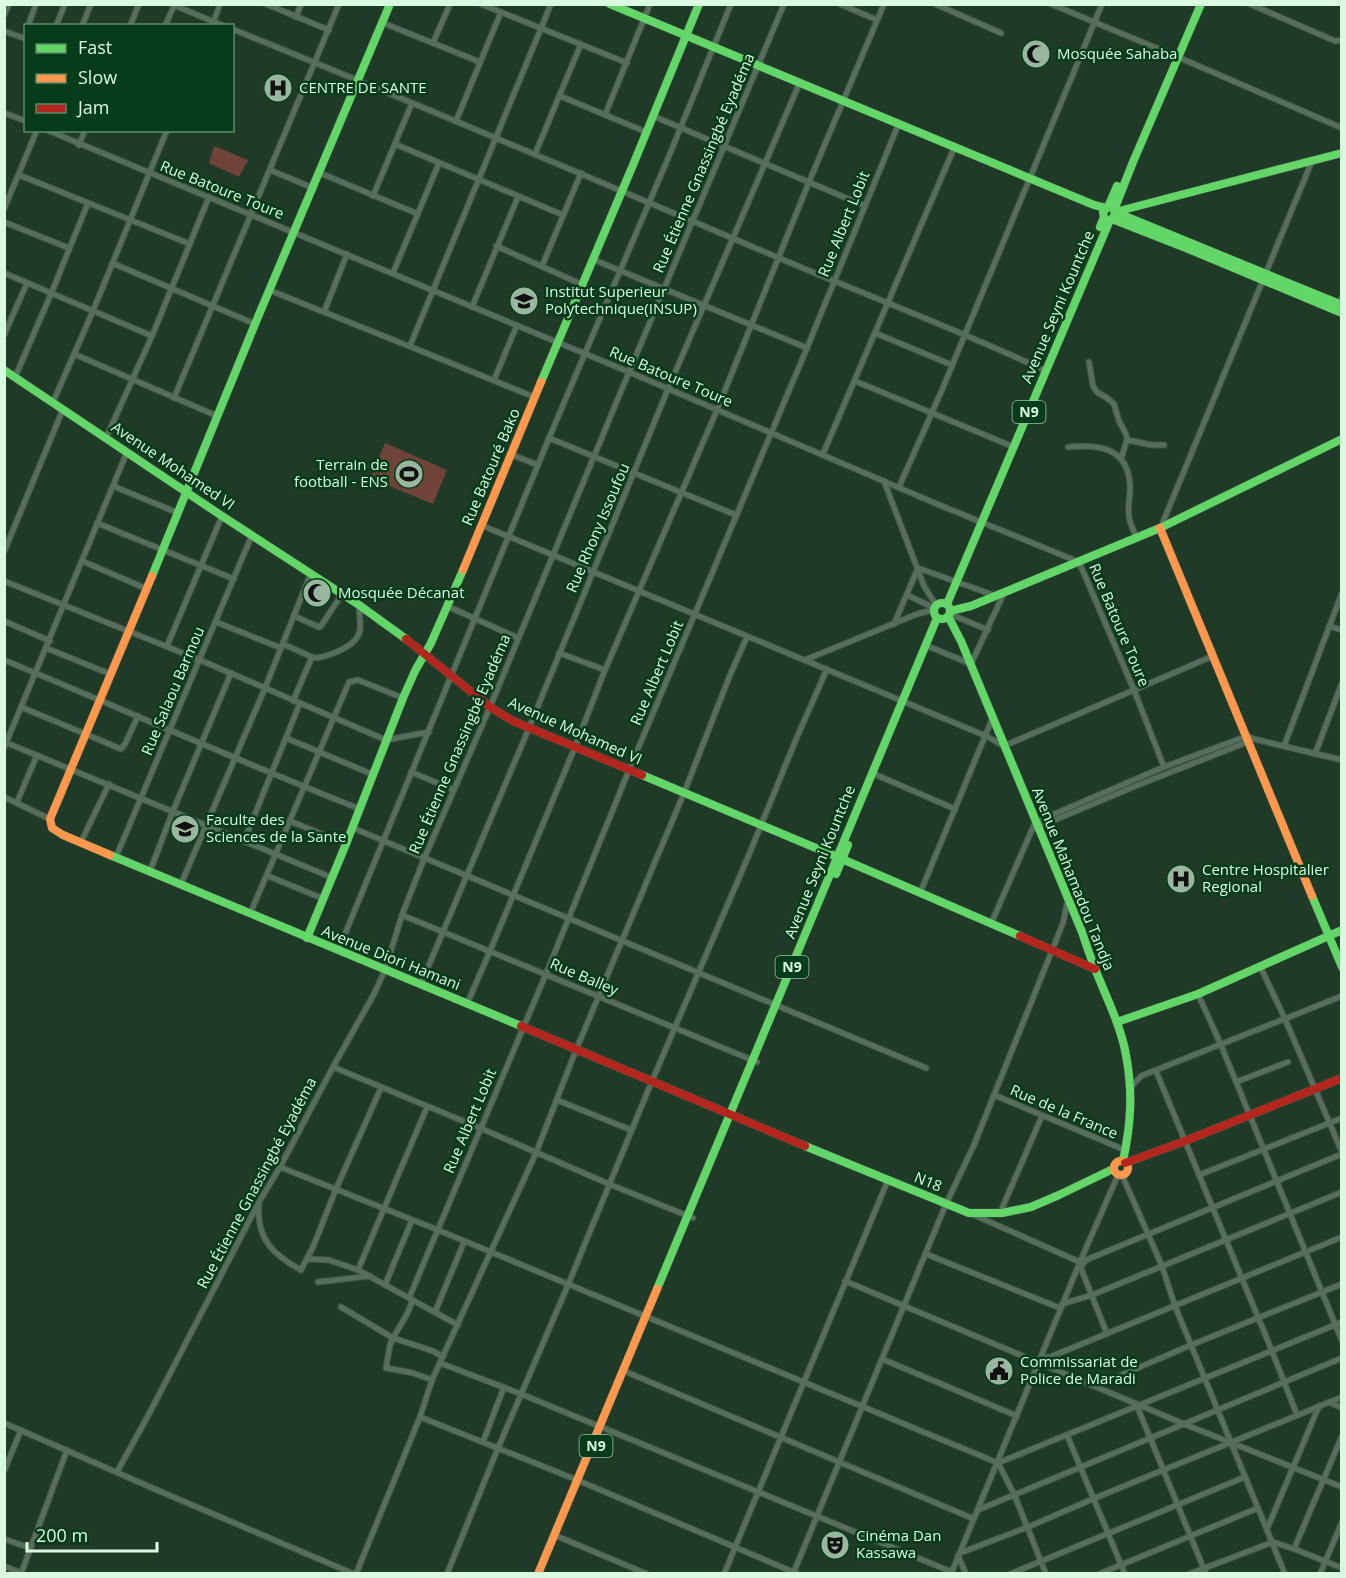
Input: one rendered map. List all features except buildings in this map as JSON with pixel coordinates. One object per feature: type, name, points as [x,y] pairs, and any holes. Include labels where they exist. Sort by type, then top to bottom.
[{"type":"main road","points":[[50,819],[390,4]]},
{"type":"main road","points":[[610,4],[955,146],[1264,278],[1340,306]]},
{"type":"main road","name":"Rue Batouré Bako","points":[[307,939],[403,698],[447,606],[699,4]]},
{"type":"main road","name":"Avenue Seyni Kountche","points":[[1176,56],[1194,4]]},
{"type":"main road","name":"Avenue Seyni Kountche","points":[[980,521],[1176,56],[1201,4]]},
{"type":"main road","points":[[1109,213],[1341,153]]},
{"type":"main road","name":"Avenue Mohamed VI","points":[[4,370],[359,605],[426,654],[490,707],[513,721],[1095,969]]},
{"type":"main road","name":"Avenue Seyni Kountche","points":[[647,1319],[969,550],[1009,445],[1044,370]]},
{"type":"main road","points":[[942,611],[971,606],[1137,538],[1341,439]]},
{"type":"main road","points":[[1160,528],[1250,739],[1341,967]]},
{"type":"main road","name":"Avenue Mahamadou Tandja","points":[[942,611],[961,640],[1118,1022],[1126,1054],[1130,1088],[1129,1134],[1124,1162],[1128,1170],[1118,1173]]},
{"type":"main road","name":"Avenue Diori Hamani","points":[[50,819],[52,828],[81,842],[307,939],[421,984],[733,1116]]},
{"type":"main road","points":[[1118,1022],[1198,994],[1341,930]]},
{"type":"main road","name":"N18","points":[[733,1116],[969,1213],[1000,1213],[1035,1204],[1118,1173],[1116,1162],[1124,1162],[1185,1141],[1341,1078]]},
{"type":"main road","name":"N9","points":[[538,1574],[647,1319]]},
{"type":"main road","name":"N9","points":[[543,1574],[579,1481]]},
{"type":"street","points":[[4,15],[9,4]]},
{"type":"street","points":[[28,24],[36,4]]},
{"type":"street","points":[[57,24],[65,4]]},
{"type":"street","points":[[83,24],[91,4]]},
{"type":"street","points":[[131,24],[139,4]]},
{"type":"street","points":[[166,24],[172,5],[213,23],[220,4]]},
{"type":"street","points":[[266,4],[329,30]]},
{"type":"street","points":[[296,17],[301,4]]},
{"type":"street","points":[[174,398],[339,4]]},
{"type":"street","points":[[433,43],[450,4]]},
{"type":"street","points":[[481,4],[627,63]]},
{"type":"street","points":[[410,346],[551,4]]},
{"type":"street","points":[[605,115],[650,4]]},
{"type":"street","points":[[338,951],[382,840],[452,677],[549,438],[650,202],[731,4]]},
{"type":"street","name":"Rue Étienne Gnassingbé Eyadéma","points":[[117,1472],[259,1202],[385,970],[402,915],[424,859],[519,638],[783,4]]},
{"type":"street","points":[[840,4],[878,20]]},
{"type":"street","points":[[467,1004],[605,670],[717,410],[884,4]]},
{"type":"street","points":[[934,4],[1001,33]]},
{"type":"street","points":[[1051,4],[1341,128]]},
{"type":"street","points":[[899,488],[1102,4]]},
{"type":"street","points":[[1250,4],[1335,41],[1341,40]]},
{"type":"street","points":[[456,121],[501,12]]},
{"type":"street","points":[[383,23],[480,62]]},
{"type":"street","points":[[234,30],[581,173],[1044,370]]},
{"type":"street","points":[[4,31],[24,39]]},
{"type":"street","points":[[535,154],[581,45]]},
{"type":"street","name":"Rue Rhony Issoufou","points":[[421,984],[668,389],[800,82]]},
{"type":"street","points":[[560,96],[646,132]]},
{"type":"street","points":[[373,196],[412,103]]},
{"type":"street","points":[[4,113],[24,120]]},
{"type":"street","points":[[653,116],[865,206]]},
{"type":"street","name":"Rue Albert Lobit","points":[[432,1380],[413,1373],[387,1368],[390,1345],[407,1314],[438,1230],[480,1128],[899,123]]},
{"type":"street","points":[[4,208],[36,132]]},
{"type":"street","name":"Rue Batoure Toure","points":[[51,132],[434,290],[1079,562],[1164,767]]},
{"type":"street","points":[[79,145],[84,132]]},
{"type":"street","points":[[52,402],[93,311],[167,132]]},
{"type":"street","points":[[395,144],[564,215]]},
{"type":"street","points":[[823,454],[955,146]]},
{"type":"street","points":[[1160,528],[1312,162]]},
{"type":"street","points":[[393,273],[439,163]]},
{"type":"street","points":[[270,170],[313,188]]},
{"type":"street","points":[[320,173],[418,214]]},
{"type":"street","points":[[542,266],[581,173]]},
{"type":"street","points":[[19,175],[190,244]]},
{"type":"street","points":[[106,438],[152,336],[209,197]]},
{"type":"street","points":[[472,307],[518,197]]},
{"type":"street","points":[[15,377],[88,203]]},
{"type":"street","points":[[4,222],[69,248]]},
{"type":"street","points":[[496,246],[581,284]]},
{"type":"street","points":[[324,312],[347,254]]},
{"type":"street","points":[[592,260],[807,348]]},
{"type":"street","points":[[112,263],[255,324]]},
{"type":"street","points":[[4,273],[152,336]]},
{"type":"street","points":[[4,335],[27,283]]},
{"type":"street","points":[[269,290],[534,398]]},
{"type":"street","points":[[494,380],[517,325]]},
{"type":"street","points":[[875,333],[952,365]]},
{"type":"street","points":[[74,354],[217,416]]},
{"type":"street","points":[[1089,362],[1093,386],[1097,392],[1114,404],[1126,434],[1127,440],[1121,459]]},
{"type":"street","points":[[855,381],[1009,445]]},
{"type":"street","points":[[4,552],[63,409]]},
{"type":"street","points":[[549,438],[736,515]]},
{"type":"street","points":[[1127,440],[1164,445]]},
{"type":"street","points":[[1068,447],[1099,446],[1117,454],[1121,459],[1130,481],[1128,519],[1137,538]]},
{"type":"street","points":[[127,452],[6,745],[109,784],[333,878]]},
{"type":"street","points":[[510,454],[538,465]]},
{"type":"street","points":[[884,481],[927,592],[942,611]]},
{"type":"street","points":[[113,486],[178,513]]},
{"type":"street","points":[[167,646],[222,516]]},
{"type":"street","points":[[98,523],[234,579]]},
{"type":"street","points":[[481,525],[986,736],[1004,746],[1213,656]]},
{"type":"street","name":"Rue Salaou Barmou","points":[[116,857],[252,535]]},
{"type":"street","points":[[82,561],[147,589]]},
{"type":"street","points":[[918,568],[1000,595],[988,630],[971,664],[928,646]]},
{"type":"street","points":[[894,624],[918,568]]},
{"type":"street","points":[[182,884],[311,573]]},
{"type":"street","points":[[4,581],[129,630],[386,740],[429,732]]},
{"type":"street","points":[[1284,746],[1341,593]]},
{"type":"street","points":[[294,616],[319,627],[342,594]]},
{"type":"street","points":[[907,595],[988,630]]},
{"type":"street","points":[[216,622],[312,657],[322,657],[351,645],[361,628],[359,605]]},
{"type":"street","points":[[447,606],[519,638]]},
{"type":"street","points":[[805,660],[917,614],[942,611]]},
{"type":"street","points":[[4,621],[50,640]]},
{"type":"street","points":[[1329,626],[1341,630]]},
{"type":"street","points":[[4,1423],[355,1574],[420,1417],[432,1380],[536,1153],[576,1050],[623,941],[747,636]]},
{"type":"street","points":[[46,648],[110,675]]},
{"type":"street","points":[[559,653],[605,670]]},
{"type":"street","points":[[293,701],[312,657]]},
{"type":"street","points":[[4,660],[360,810]]},
{"type":"street","points":[[447,1574],[631,1130],[827,669]]},
{"type":"street","points":[[150,871],[231,673]]},
{"type":"street","points":[[250,914],[349,682],[358,680],[403,698]]},
{"type":"street","points":[[1315,754],[1341,683]]},
{"type":"street","points":[[244,841],[300,704]]},
{"type":"street","points":[[21,707],[121,749],[138,716]]},
{"type":"street","points":[[920,893],[993,717]]},
{"type":"street","points":[[286,738],[374,774]]},
{"type":"street","points":[[1078,807],[1250,739]]},
{"type":"street","points":[[991,924],[1036,827],[1078,807],[1164,767],[1250,739],[1341,760]]},
{"type":"street","points":[[17,802],[37,755]]},
{"type":"street","points":[[411,772],[454,790]]},
{"type":"street","points":[[874,774],[955,809]]},
{"type":"street","points":[[81,842],[109,784]]},
{"type":"street","points":[[4,797],[50,819]]},
{"type":"street","points":[[290,821],[346,844]]},
{"type":"street","points":[[353,828],[926,1068]]},
{"type":"street","points":[[268,876],[324,899]]},
{"type":"street","points":[[420,1417],[579,1481],[795,1573],[903,1306],[994,1095],[1063,923],[1068,898]]},
{"type":"street","name":"Rue Balley","points":[[402,915],[754,1062]]},
{"type":"street","points":[[1081,1262],[1341,1153],[1316,1088],[1260,966]]},
{"type":"street","points":[[1198,994],[1291,1213],[1341,1341]]},
{"type":"street","points":[[1130,1088],[1141,1076],[1341,996]]},
{"type":"street","points":[[1236,1082],[1288,1062]]},
{"type":"street","points":[[333,1067],[691,1218]]},
{"type":"street","points":[[1156,1071],[1297,1415]]},
{"type":"street","points":[[259,1202],[259,1226],[264,1238],[280,1257],[301,1270],[381,1088]]},
{"type":"street","name":"Rue de la France","points":[[994,1095],[1125,1150]]},
{"type":"street","points":[[557,1100],[631,1130]]},
{"type":"street","points":[[358,1270],[427,1107]]},
{"type":"street","points":[[1000,1213],[1042,1116]]},
{"type":"street","points":[[1199,1175],[1341,1118]]},
{"type":"street","points":[[280,1167],[438,1230],[997,1463],[1014,1494],[1046,1574]]},
{"type":"street","points":[[1118,1173],[1149,1234],[1175,1306],[1284,1573]]},
{"type":"street","points":[[440,1363],[602,1427],[951,1573],[1118,1173]]},
{"type":"street","points":[[724,1574],[888,1180]]},
{"type":"street","points":[[926,1254],[1061,1306],[1341,1192]]},
{"type":"street","points":[[969,1213],[1081,1262]]},
{"type":"street","points":[[385,1285],[412,1220]]},
{"type":"street","points":[[1039,1360],[1050,1358],[1341,1237]]},
{"type":"street","points":[[435,1312],[464,1242]]},
{"type":"street","points":[[307,1259],[329,1260],[358,1270],[458,1325]]},
{"type":"street","points":[[1081,1262],[1082,1271],[1107,1334]]},
{"type":"street","points":[[318,1282],[370,1276]]},
{"type":"street","points":[[845,1281],[1039,1360],[1138,1405],[1341,1487]]},
{"type":"street","points":[[1096,1386],[1341,1284]]},
{"type":"street","points":[[341,1307],[393,1338],[433,1351],[443,1357]]},
{"type":"street","points":[[997,1463],[1341,1322]]},
{"type":"street","points":[[978,1510],[1341,1358]]},
{"type":"street","points":[[882,1359],[1017,1416]]},
{"type":"street","points":[[626,1372],[974,1519]]},
{"type":"street","points":[[483,1442],[504,1387]]},
{"type":"street","points":[[959,1554],[1341,1397]]},
{"type":"street","points":[[1329,1402],[1341,1408]]},
{"type":"street","points":[[1138,1405],[1205,1570]]},
{"type":"street","points":[[1268,1530],[1319,1406]]},
{"type":"street","points":[[4,1471],[21,1430]]},
{"type":"street","points":[[1067,1435],[1082,1466],[1125,1574]]},
{"type":"street","points":[[1294,1549],[1341,1436]]},
{"type":"street","points":[[4,1566],[21,1573],[67,1450]]},
{"type":"street","points":[[1010,1574],[1245,1477]]},
{"type":"street","points":[[1099,1574],[1258,1508]]},
{"type":"street","points":[[1320,1574],[1341,1522]]},
{"type":"street","points":[[559,1537],[647,1574]]},
{"type":"street","points":[[4,1539],[30,1548]]},
{"type":"street","points":[[1189,1574],[1205,1570],[1273,1542],[1341,1568]]},
{"type":"street","points":[[959,1554],[966,1574]]},
{"type":"shaded area","points":[[214,146],[248,160],[239,177],[209,163]]},
{"type":"shaded area","name":"Terrain de football - ENS","points":[[385,443],[447,470],[433,504],[370,478]]},
{"type":"traffic: fast","points":[[152,576],[390,4]]},
{"type":"traffic: fast","points":[[610,4],[1106,208]]},
{"type":"traffic: fast","points":[[541,382],[699,4]]},
{"type":"traffic: fast","points":[[947,604],[1110,220],[1115,216],[1114,210],[1133,162],[1201,4]]},
{"type":"traffic: fast","points":[[1115,212],[1342,153]]},
{"type":"traffic: fast","points":[[1100,227],[1104,217],[1103,212],[1108,207],[1117,186]]},
{"type":"traffic: fast","points":[[1115,212],[1342,305]]},
{"type":"traffic: fast","points":[[1112,219],[1342,313]]},
{"type":"traffic: fast","points":[[4,370],[359,605],[406,639]]},
{"type":"traffic: fast","points":[[950,611],[971,606],[1160,528],[1342,439]]},
{"type":"traffic: fast","points":[[307,938],[403,698],[431,643],[463,570]]},
{"type":"traffic: fast","points":[[939,603],[945,603],[950,611],[948,617],[939,619],[934,614],[934,608],[939,603]]},
{"type":"traffic: fast","points":[[948,616],[961,641],[1082,932],[1121,1034],[1126,1055],[1130,1095],[1128,1134],[1123,1161]]},
{"type":"traffic: fast","points":[[657,1289],[937,618]]},
{"type":"traffic: fast","points":[[642,775],[1020,936]]},
{"type":"traffic: fast","points":[[836,874],[848,845]]},
{"type":"traffic: fast","points":[[110,855],[521,1026]]},
{"type":"traffic: fast","points":[[1312,896],[1342,967]]},
{"type":"traffic: fast","points":[[1117,1022],[1198,994],[1342,930]]},
{"type":"traffic: fast","points":[[805,1146],[969,1213],[1002,1213],[1031,1207],[1113,1169]]},
{"type":"traffic: slow","points":[[463,570],[541,382]]},
{"type":"traffic: slow","points":[[1160,528],[1312,896]]},
{"type":"traffic: slow","points":[[110,855],[63,835],[52,828],[50,819],[152,576]]},
{"type":"traffic: slow","points":[[1118,1161],[1124,1161],[1128,1168],[1124,1175],[1118,1175],[1114,1171],[1114,1165],[1118,1161]]},
{"type":"traffic: slow","points":[[538,1574],[657,1289]]},
{"type":"traffic: jam","points":[[406,639],[490,707],[513,721],[642,775]]},
{"type":"traffic: jam","points":[[1020,936],[1095,969]]},
{"type":"traffic: jam","points":[[521,1026],[805,1146]]},
{"type":"traffic: jam","points":[[1125,1163],[1342,1078]]},
{"type":"place","name":"Mosquée Sahaba","points":[[1036,54]]},
{"type":"place","name":"CENTRE DE SANTE","points":[[278,88]]},
{"type":"place","name":"Institut Superieur Polytechnique(INSUP)","points":[[524,301]]},
{"type":"place","name":"Terrain de football - ENS","points":[[409,474]]},
{"type":"place","name":"Mosquée Décanat","points":[[317,593]]},
{"type":"place","name":"Faculte des Sciences de la Sante","points":[[185,829]]},
{"type":"place","name":"Centre Hospitalier Regional","points":[[1181,879]]},
{"type":"place","name":"Commissariat de Police de Maradi","points":[[999,1371]]},
{"type":"place","name":"Cinéma Dan Kassawa","points":[[835,1545]]}]
